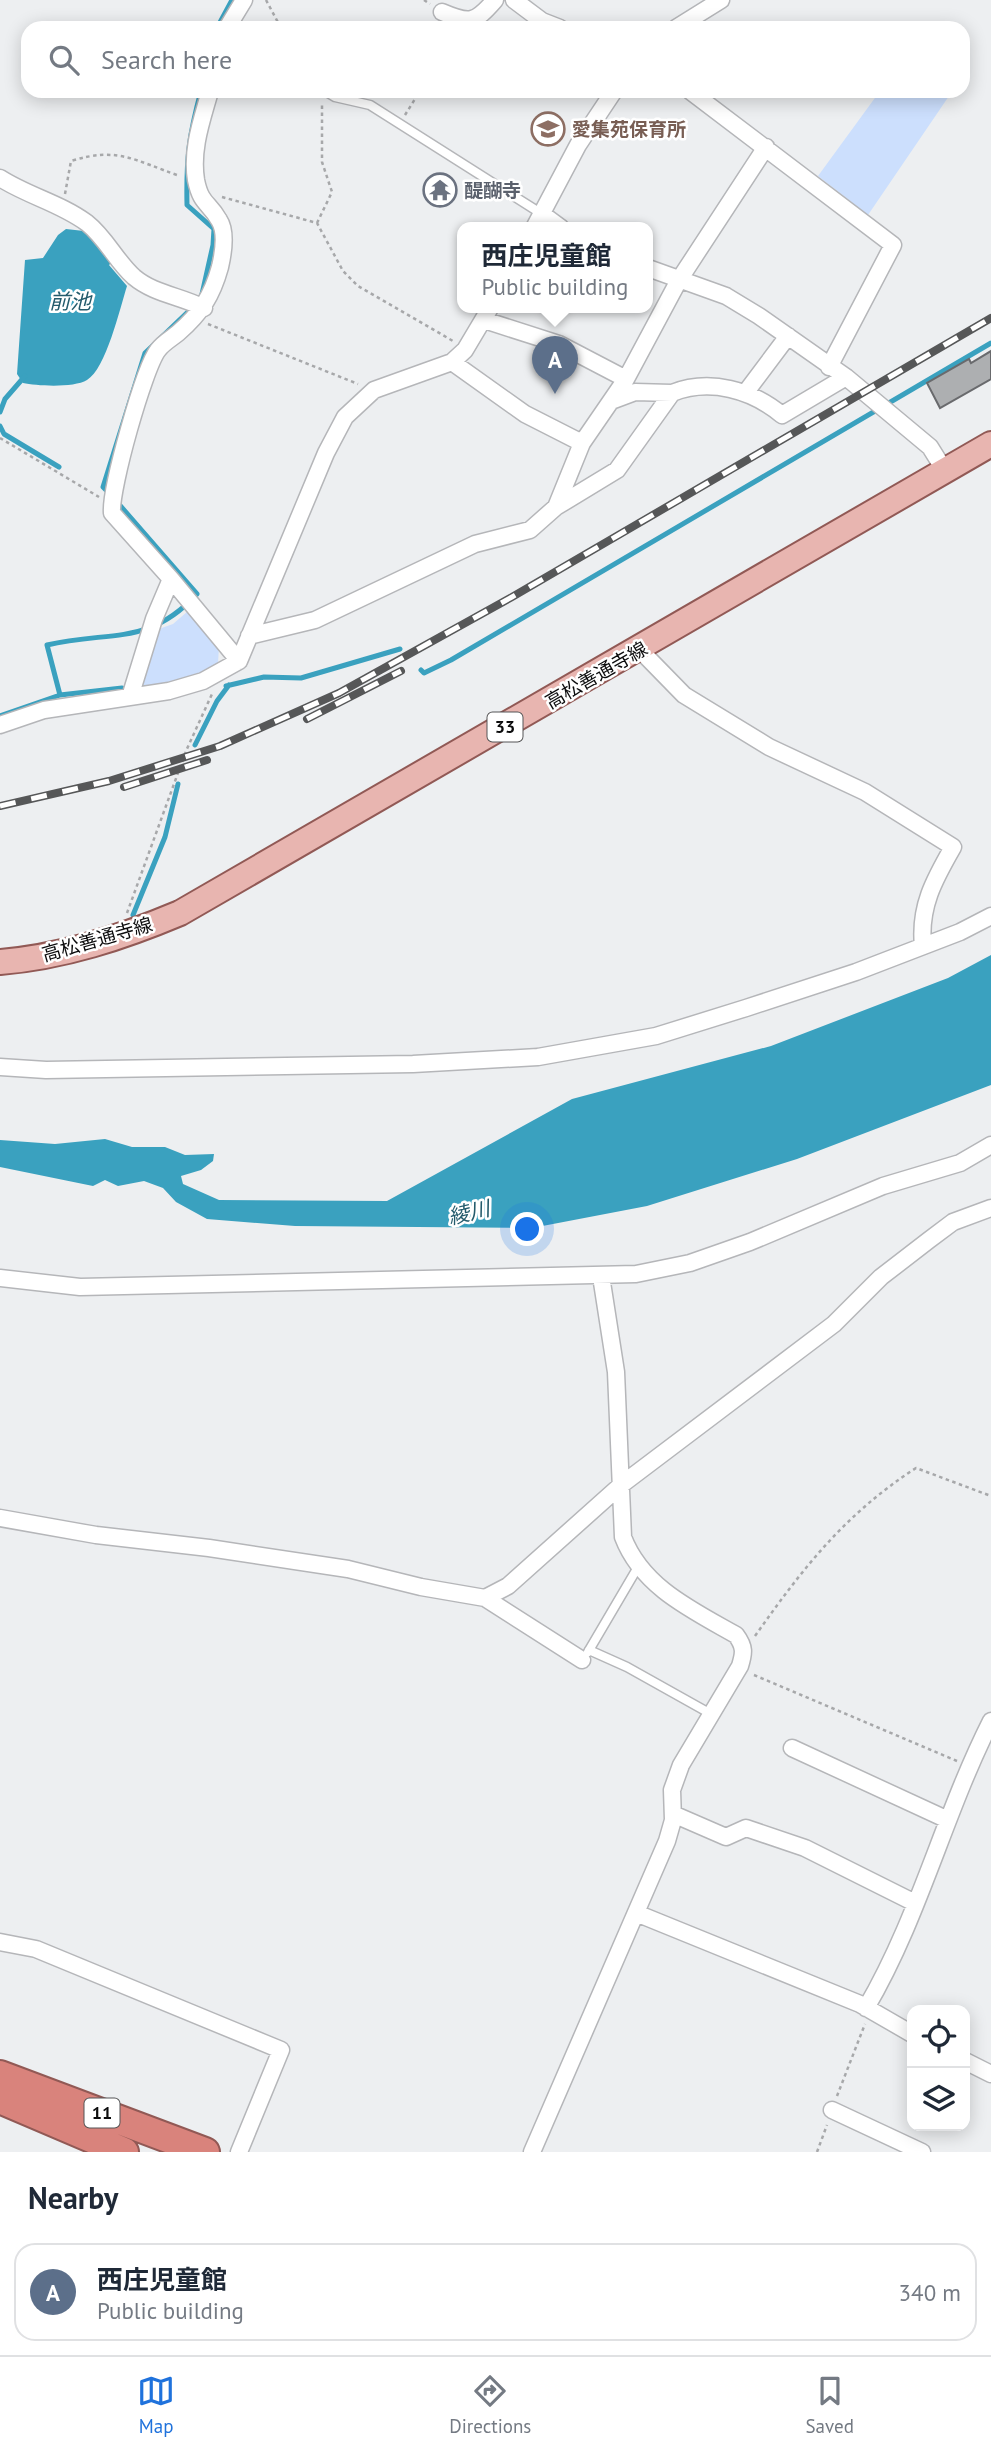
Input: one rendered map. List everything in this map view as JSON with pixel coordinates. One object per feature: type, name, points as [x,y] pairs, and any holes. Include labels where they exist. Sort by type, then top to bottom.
[{"type":"highway","name":"11","points":[[0,2075],[205,2152]]},
{"type":"highway","name":"11","points":[[0,2099],[124,2152]]},
{"type":"main road","name":"高松善通寺線","points":[[0,962],[44,956],[123,936],[180,913],[640,650],[991,444]]},
{"type":"street","points":[[231,21],[244,0]]},
{"type":"street","points":[[442,12],[468,21],[479,18],[495,0]]},
{"type":"street","points":[[513,0],[542,21]]},
{"type":"street","points":[[688,21],[722,0]]},
{"type":"street","points":[[208,98],[195,156],[202,202],[220,221],[224,242],[211,297],[158,350],[148,372],[112,500],[171,579],[239,661]]},
{"type":"street","points":[[538,221],[578,145],[609,98]]},
{"type":"street","points":[[700,98],[893,245],[829,367]]},
{"type":"street","points":[[556,506],[582,443],[626,379],[679,280],[766,147]]},
{"type":"street","points":[[0,178],[16,188],[63,207],[89,225],[134,277],[197,309]]},
{"type":"street","points":[[653,270],[726,296],[788,336],[846,377],[930,447],[945,471]]},
{"type":"street","points":[[0,725],[44,709],[169,691],[218,674],[239,661],[326,453],[345,417],[374,390],[452,362],[465,350],[487,314],[559,344],[626,379]]},
{"type":"street","points":[[746,392],[788,336]]},
{"type":"street","points":[[452,362],[525,414],[582,443]]},
{"type":"street","points":[[611,401],[635,392],[672,393],[710,385],[746,392],[782,415],[846,377]]},
{"type":"street","points":[[249,636],[315,620],[475,544],[530,530],[556,506],[617,470],[672,393]]},
{"type":"street","points":[[130,697],[152,626],[171,579]]},
{"type":"street","points":[[640,650],[684,695],[769,747],[865,792],[953,847],[928,891],[921,925],[923,946]]},
{"type":"street","points":[[0,1067],[46,1070],[413,1064],[538,1057],[656,1036],[856,972],[991,916]]},
{"type":"street","points":[[960,1163],[991,1145]]},
{"type":"street","points":[[0,1278],[80,1287],[636,1274],[691,1263],[761,1238],[883,1186],[960,1163],[991,1158]]},
{"type":"street","points":[[485,1598],[508,1586],[621,1485],[792,1359],[850,1310],[881,1277],[929,1240],[953,1222],[991,1208]]},
{"type":"street","points":[[532,2152],[667,1841],[673,1814],[672,1790],[681,1765],[738,1669],[743,1644],[736,1635],[654,1584],[638,1567],[623,1537],[616,1372],[601,1276]]},
{"type":"street","points":[[0,1518],[96,1535],[321,1565],[485,1598],[586,1655]]},
{"type":"street","points":[[868,2010],[886,1974],[970,1766],[989,1730]]},
{"type":"street","points":[[792,1748],[948,1820]]},
{"type":"street","points":[[673,1814],[726,1837],[746,1828],[805,1848],[915,1903]]},
{"type":"street","points":[[636,1913],[868,2010],[907,2031]]},
{"type":"street","points":[[0,1942],[36,1949],[281,2050],[239,2152]]},
{"type":"street","points":[[970,2064],[991,2074]]},
{"type":"street","points":[[832,2110],[922,2152]]},
{"type":"lane","points":[[339,98],[370,105],[400,123],[538,221]]},
{"type":"lane","points":[[638,1567],[586,1655],[627,1667],[711,1714]]},
{"type":"path","points":[[266,0],[277,21]]},
{"type":"path","points":[[317,223],[332,192],[321,162],[323,98]]},
{"type":"path","points":[[400,123],[416,98]]},
{"type":"path","points":[[63,207],[71,161],[96,153],[124,155],[181,177]]},
{"type":"path","points":[[202,202],[223,197],[317,223],[343,271],[358,286],[439,330],[465,350]]},
{"type":"path","points":[[197,309],[374,390]]},
{"type":"path","points":[[0,438],[101,498],[112,500]]},
{"type":"path","points":[[123,936],[125,917],[186,751],[210,702],[218,674]]},
{"type":"path","points":[[743,1644],[753,1639],[810,1559],[836,1531],[881,1492],[916,1468],[991,1496]]},
{"type":"path","points":[[738,1669],[970,1766]]},
{"type":"path","points":[[817,2152],[868,2010]]},
{"type":"shaded area","points":[[875,98],[948,98],[868,215],[818,176]]},
{"type":"shaded area","points":[[188,611],[219,647],[218,663],[181,681],[140,685],[156,630],[173,624]]},
{"type":"water","name":"前池","points":[[66,229],[84,231],[112,262],[109,265],[127,286],[112,337],[94,374],[81,383],[23,383],[17,374],[25,260],[43,258],[58,235]]},
{"type":"water","name":"綾川","points":[[991,955],[991,1085],[797,1159],[647,1206],[532,1228],[295,1226],[207,1219],[176,1202],[163,1188],[144,1181],[118,1186],[105,1180],[93,1186],[0,1167],[0,1140],[55,1144],[105,1139],[132,1147],[165,1147],[185,1155],[214,1154],[213,1161],[201,1170],[181,1176],[183,1184],[219,1200],[387,1201],[572,1099],[771,1046],[948,978]]},
{"type":"building","points":[[991,351],[991,379],[940,408],[927,383],[969,359],[971,363]]},
{"type":"waterway","points":[[221,21],[232,0]]},
{"type":"waterway","points":[[199,98],[189,147],[187,205],[214,229],[202,294]]},
{"type":"waterway","points":[[111,495],[103,487],[145,353],[193,307]]},
{"type":"waterway","points":[[421,670],[424,673],[451,660],[991,343]]},
{"type":"waterway","points":[[0,412],[5,399],[25,376]]},
{"type":"waterway","points":[[0,426],[4,434],[59,467]]},
{"type":"waterway","points":[[60,695],[47,645],[145,629],[179,611],[197,594],[117,502]]},
{"type":"waterway","points":[[226,686],[264,677],[301,678],[400,649]]},
{"type":"waterway","points":[[195,745],[217,701],[229,685]]},
{"type":"waterway","points":[[0,716],[60,695],[122,688]]},
{"type":"waterway","points":[[133,915],[165,837],[178,784]]},
{"type":"railway","points":[[0,806],[109,781],[220,746],[339,693],[512,597],[991,318]]},
{"type":"railway","points":[[307,719],[401,671]]},
{"type":"railway","points":[[124,787],[207,760]]},
{"type":"place","name":"愛集苑保育所","points":[[548,129]]},
{"type":"place","name":"醍醐寺","points":[[440,190]]},
{"type":"place","name":"西庄児童館","points":[[555,394]]}]
